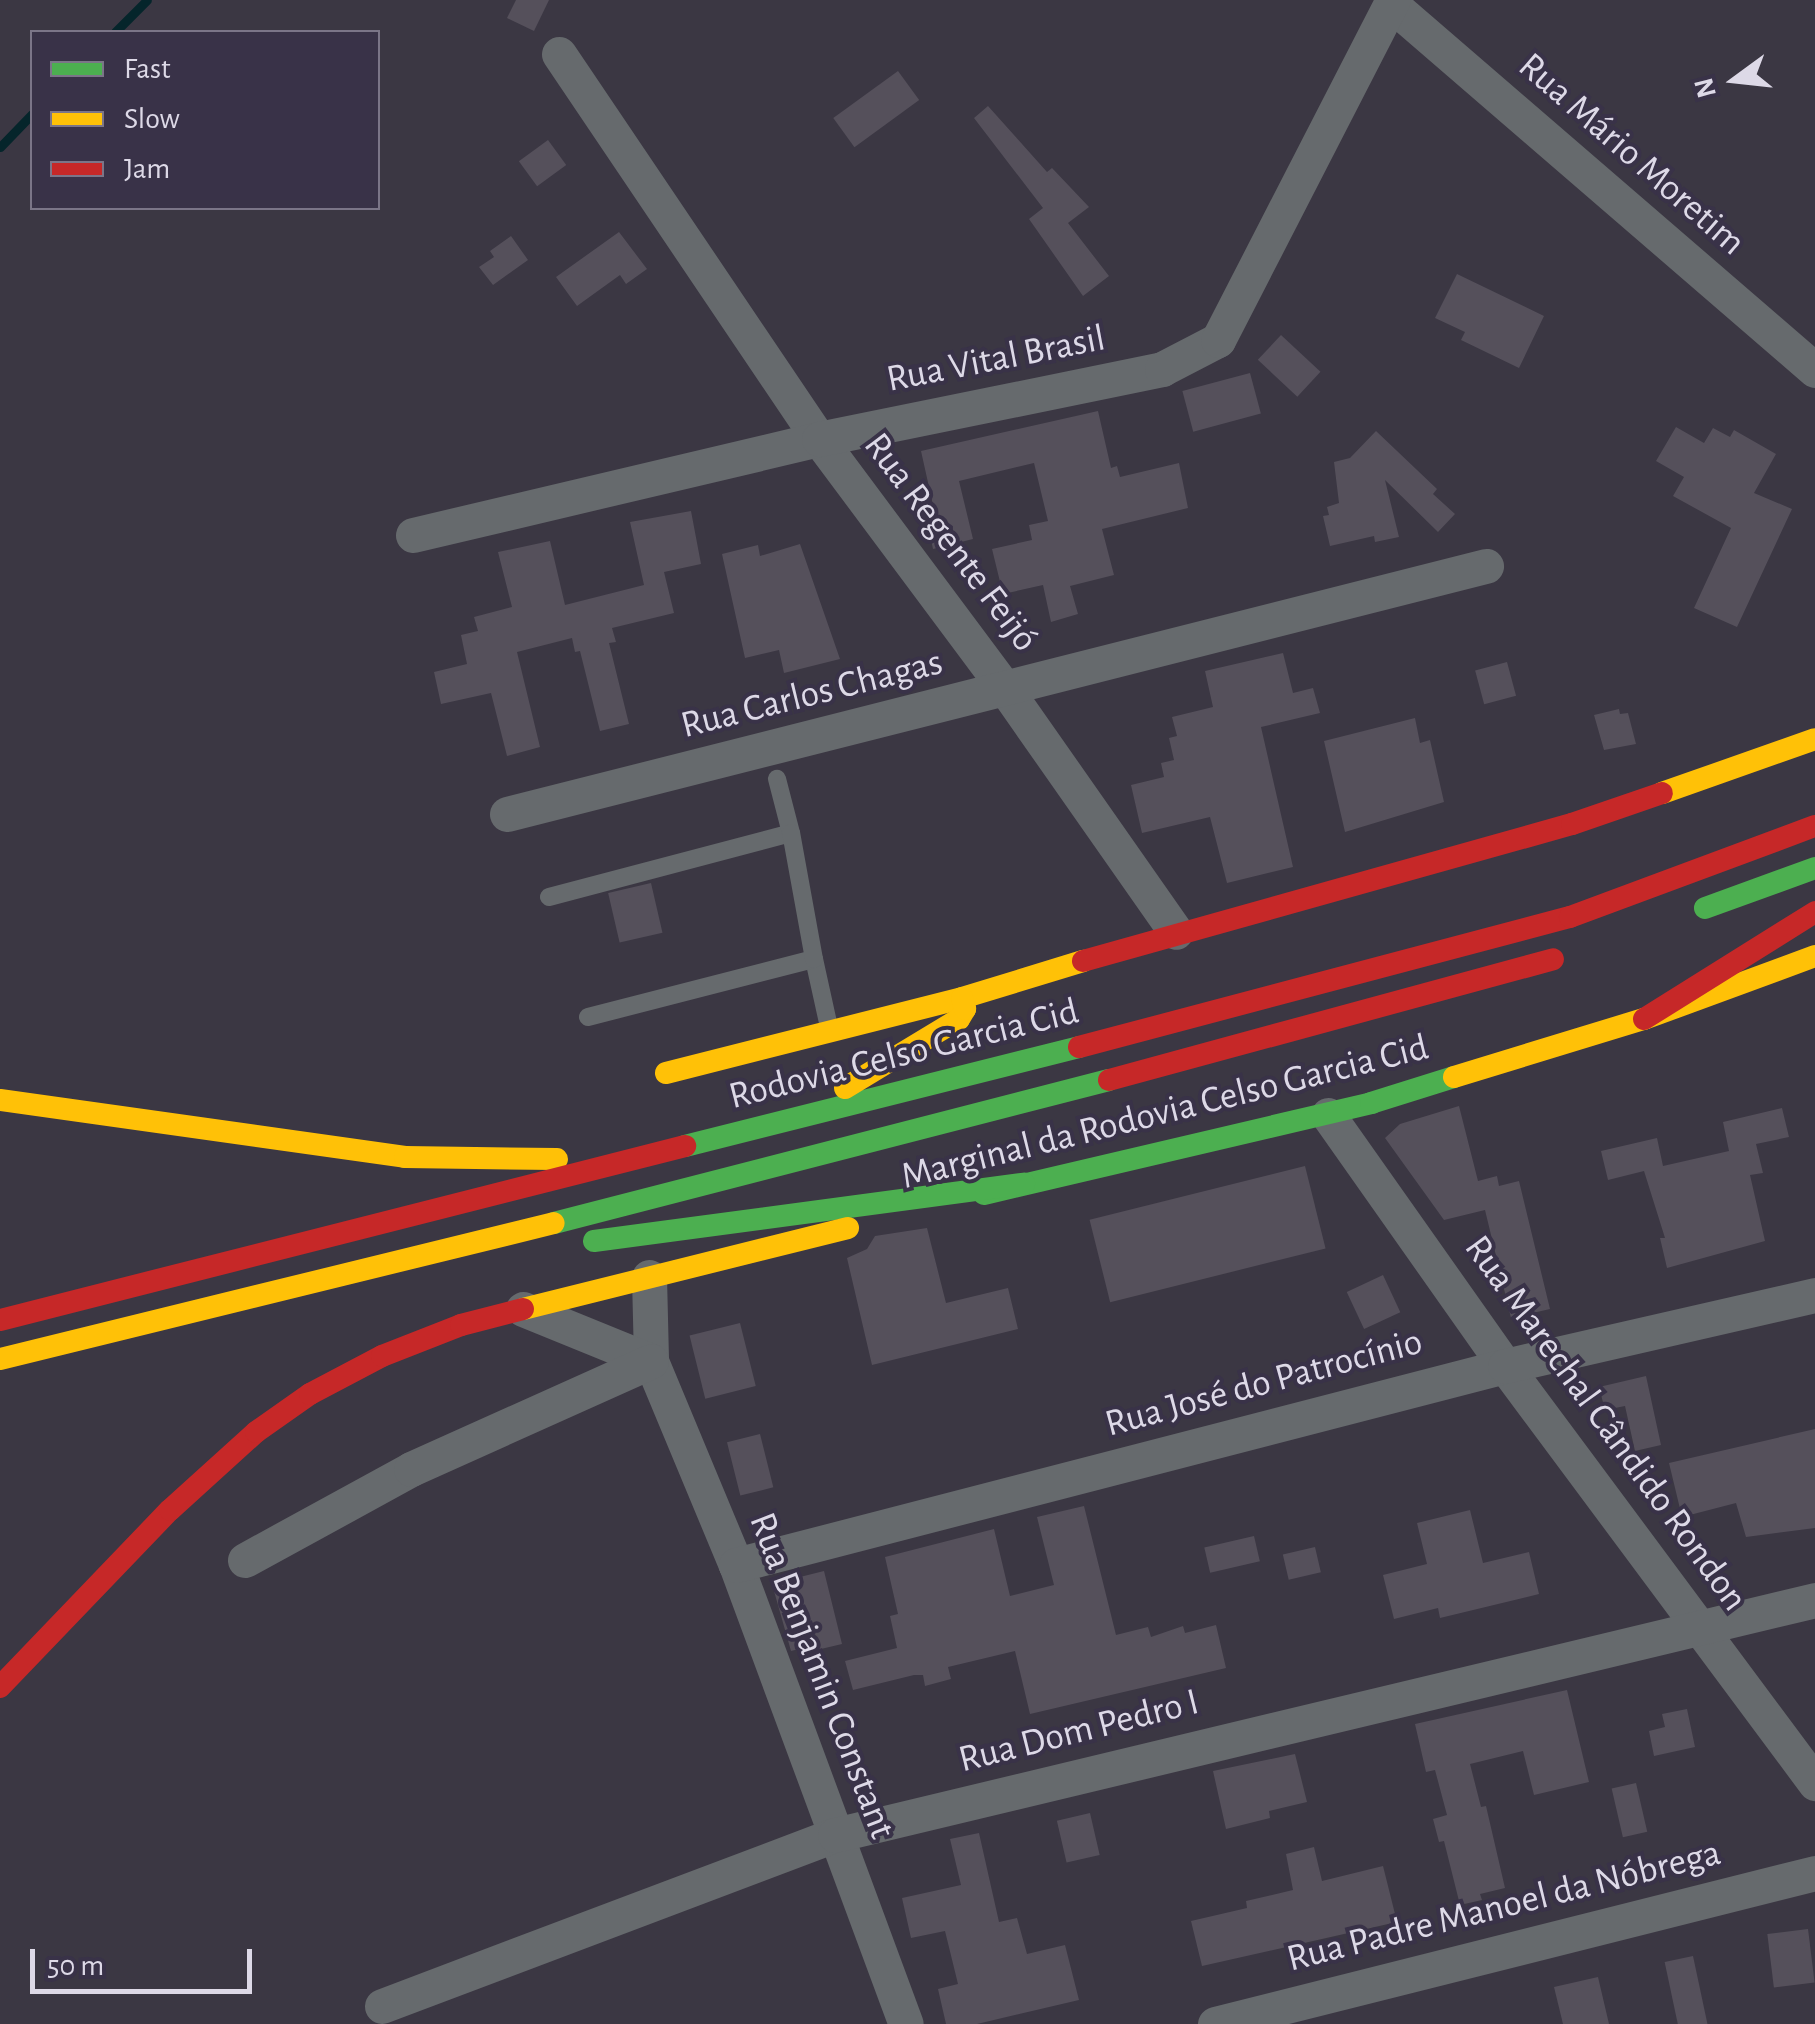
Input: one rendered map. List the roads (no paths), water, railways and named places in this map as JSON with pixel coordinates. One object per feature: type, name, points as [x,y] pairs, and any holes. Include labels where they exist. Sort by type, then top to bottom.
[{"type":"main road","points":[[666,1073],[962,998],[1176,932],[1572,824],[1815,739]]},
{"type":"main road","points":[[1758,848],[1815,811]]},
{"type":"main road","name":"Rodovia Celso Garcia Cid","points":[[0,1320],[1570,917],[1815,826]]},
{"type":"main road","points":[[1679,917],[1815,868]]},
{"type":"main road","points":[[1644,1019],[1815,912]]},
{"type":"main road","name":"Rodovia Celso Garcia Cid","points":[[0,1359],[358,1272],[1372,1012],[1570,954]]},
{"type":"main road","name":"Marginal da Rodovia Celso Garcia Cid","points":[[0,1687],[170,1510],[256,1432],[310,1394],[382,1356],[460,1326],[523,1309],[1024,1184],[1328,1115],[1644,1019],[1815,956]]},
{"type":"main road","points":[[795,1118],[959,1019],[965,1009],[962,998]]},
{"type":"main road","points":[[0,1100],[405,1156],[630,1161]]},
{"type":"main road","points":[[358,1272],[1024,1184]]},
{"type":"street","name":"Rua Mário Moretim","points":[[1392,2],[1815,370]]},
{"type":"street","name":"Rua Vital Brasil","points":[[413,534],[819,438],[1162,370],[1218,340],[1392,2]]},
{"type":"street","name":"Rua Regente Feijó","points":[[559,54],[819,438],[1007,691],[1176,932]]},
{"type":"street","name":"Rua Carlos Chagas","points":[[507,814],[1007,691],[1486,566]]},
{"type":"street","name":"Rua Marechal Cândido Rondon","points":[[1328,1115],[1506,1366],[1815,1782]]},
{"type":"street","name":"Rua Benjamin Constant","points":[[650,1277],[651,1361],[736,1565],[906,2024]]},
{"type":"street","name":"Rua José do Patrocínio","points":[[736,1565],[1506,1366],[1815,1295]]},
{"type":"street","points":[[523,1309],[651,1361]]},
{"type":"street","points":[[246,1560],[412,1469],[651,1361]]},
{"type":"street","name":"Rua Dom Pedro I","points":[[382,2006],[835,1834],[1815,1600]]},
{"type":"street","name":"Rua Padre Manoel da Nóbrega","points":[[1214,2024],[1815,1873]]},
{"type":"lane","points":[[777,779],[830,1032]]},
{"type":"lane","points":[[549,897],[791,834]]},
{"type":"lane","points":[[588,1017],[814,959]]},
{"type":"waterway","points":[[117,30],[147,0]]},
{"type":"waterway","points":[[0,147],[30,116]]}]
